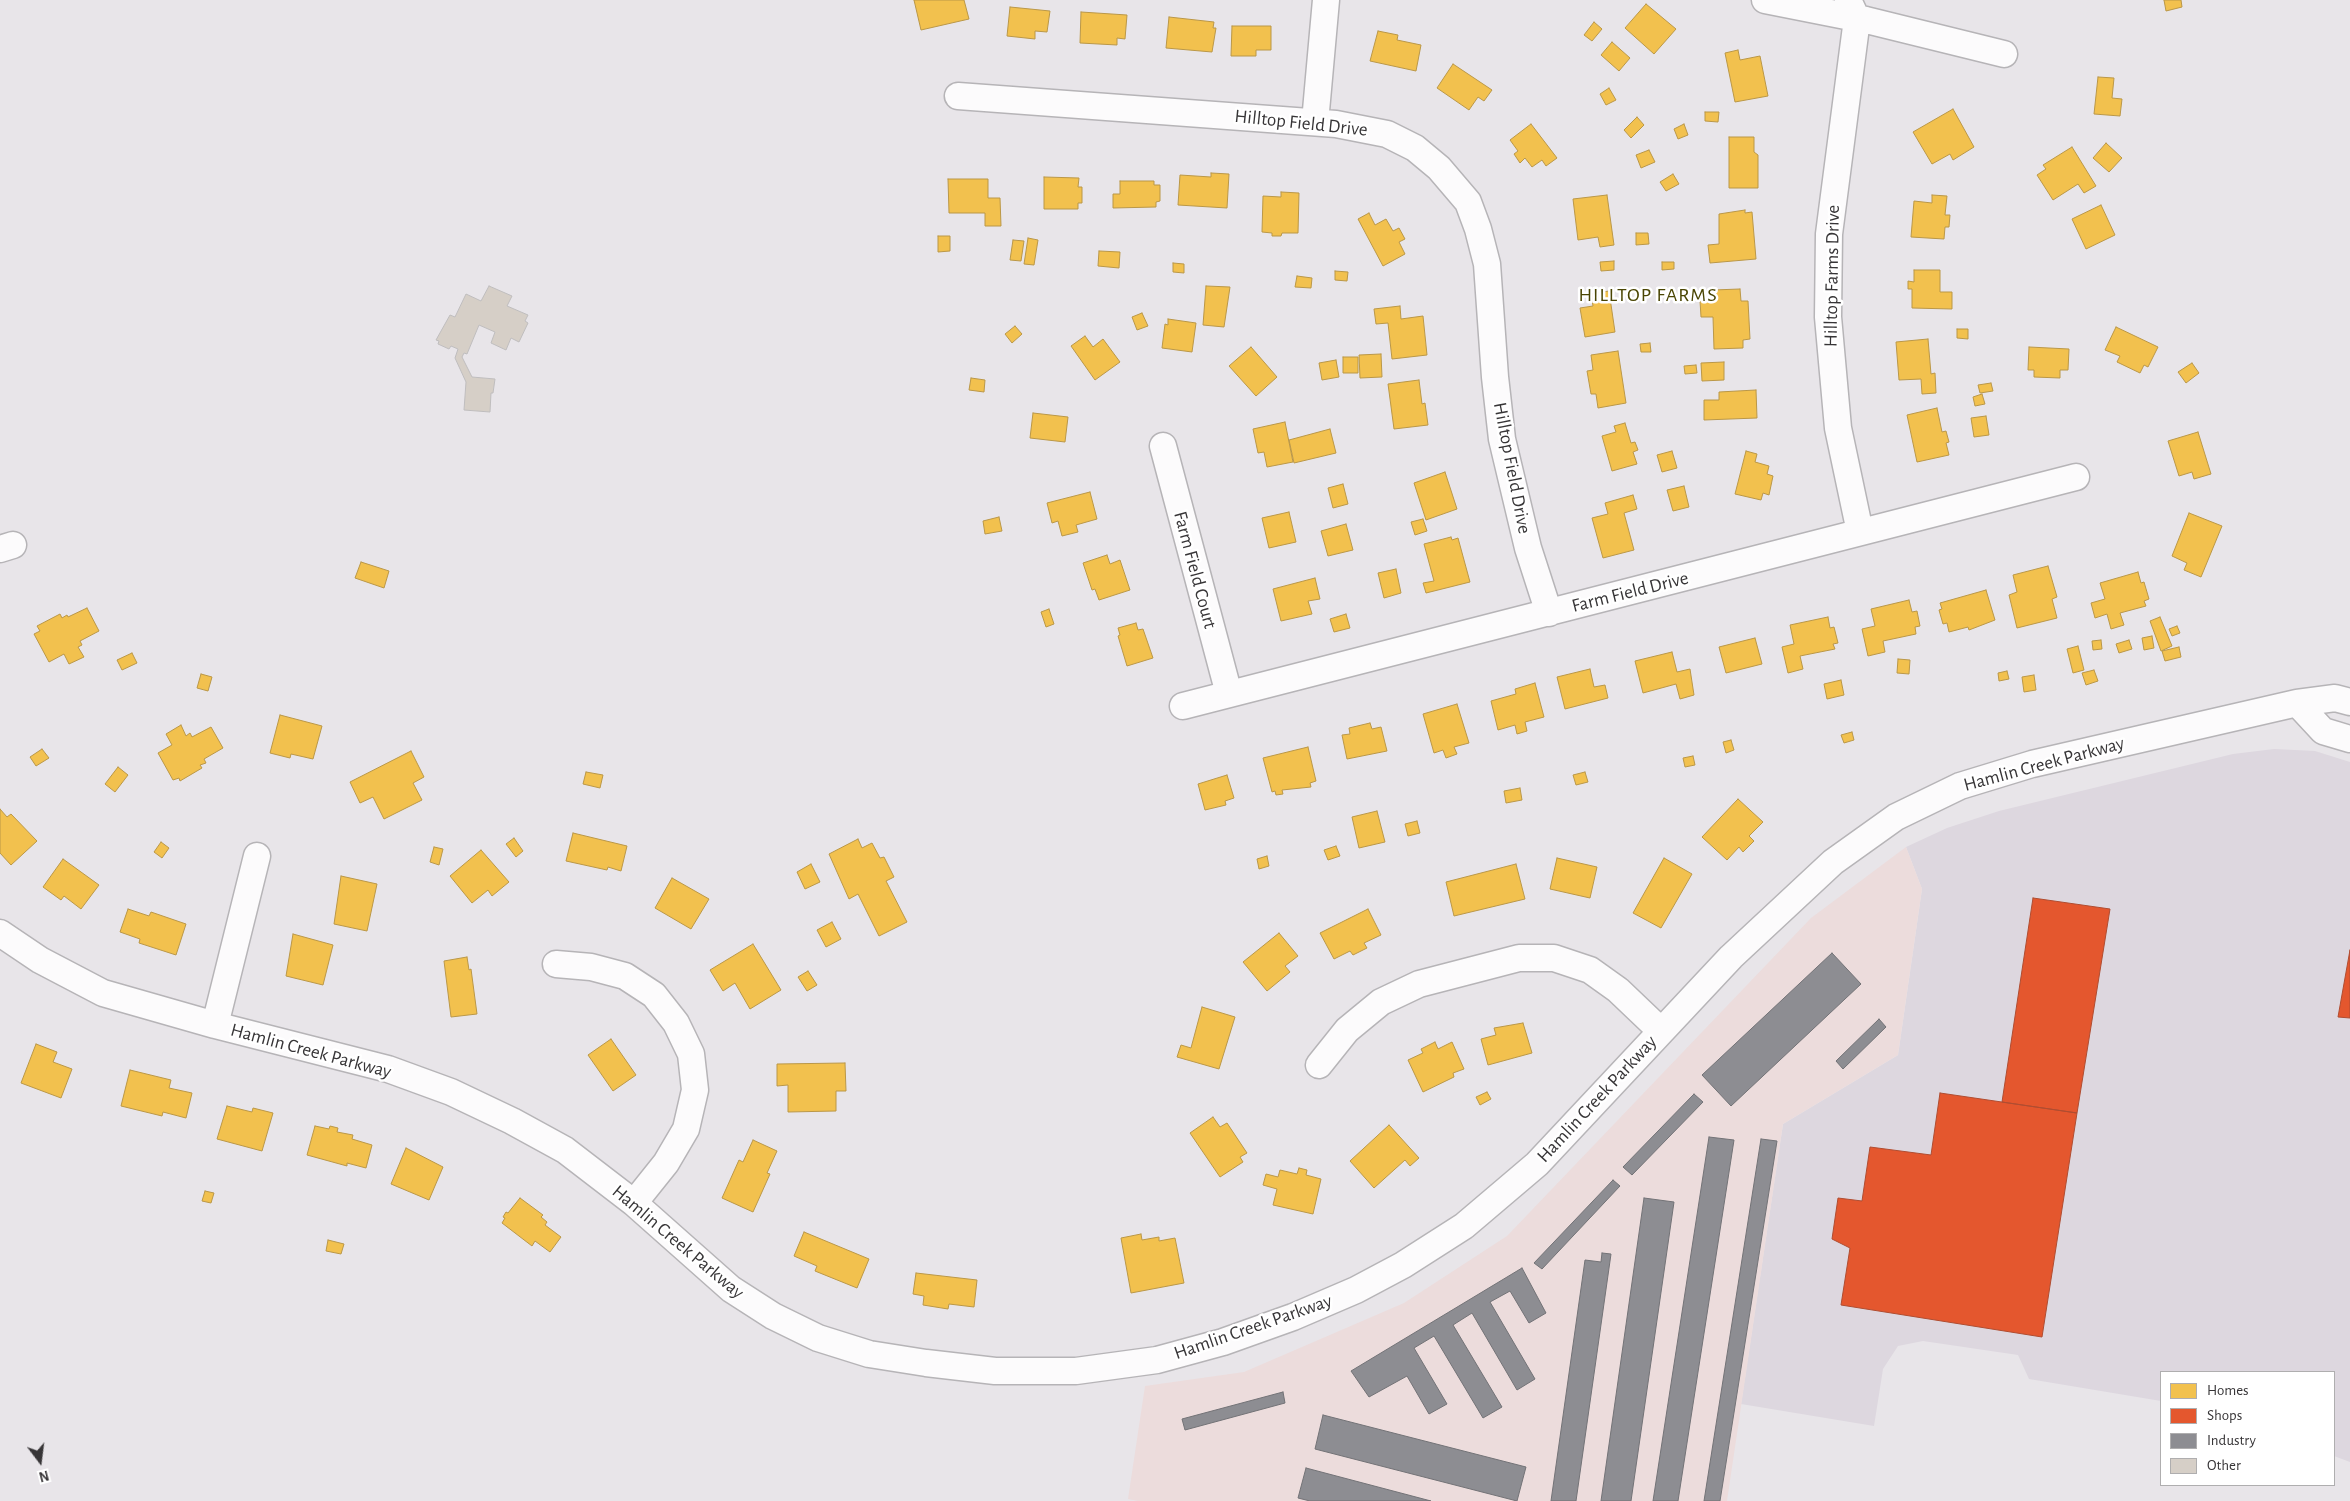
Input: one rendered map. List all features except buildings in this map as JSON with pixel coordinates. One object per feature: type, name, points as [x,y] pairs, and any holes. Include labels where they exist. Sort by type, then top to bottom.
[{"type":"street","points":[[1316,122],[1326,0]]},
{"type":"street","points":[[1765,0],[1860,6],[2004,54]]},
{"type":"street","name":"Hilltop Farms Drive","points":[[1860,6],[1829,234],[1828,317],[1838,428],[1860,532]]},
{"type":"street","name":"Hilltop Field Drive","points":[[958,96],[1316,122],[1387,134],[1415,148],[1439,168],[1468,202],[1478,229],[1487,264],[1495,377],[1502,439],[1528,548],[1549,613]]},
{"type":"street","name":"Farm Field Court","points":[[1162,446],[1228,694]]},
{"type":"street","name":"Farm Field Drive","points":[[1183,706],[2076,477]]},
{"type":"street","name":"Hamlin Creek Parkway","points":[[0,933],[40,960],[103,993],[215,1025],[388,1069],[452,1092],[512,1121],[565,1150],[634,1203],[730,1289],[773,1316],[818,1338],[861,1351],[926,1363],[995,1371],[1076,1371],[1157,1360],[1223,1342],[1293,1316],[1356,1290],[1403,1265],[1464,1226],[1537,1164],[1730,957],[1833,862],[1896,817],[1960,786],[2032,764],[2297,703],[2335,698],[2350,702]]},
{"type":"street","points":[[2297,703],[2323,731],[2350,739]]},
{"type":"street","points":[[215,1025],[256,856]]},
{"type":"street","points":[[1319,1064],[1347,1030],[1381,1002],[1419,984],[1519,958],[1554,958],[1590,970],[1618,990],[1661,1031]]},
{"type":"street","points":[[556,964],[591,967],[625,976],[654,994],[676,1023],[691,1054],[695,1090],[686,1129],[666,1163],[634,1203]]},
{"type":"shaded area","points":[[2274,749],[2315,751],[2350,762],[2350,1462],[2335,1456],[2335,1371],[2160,1371],[2160,1401],[2029,1379],[2018,1355],[1923,1341],[1898,1346],[1883,1369],[1874,1426],[1741,1404],[1783,1124],[1898,1055],[1922,889],[1906,847],[1947,828],[1999,811],[2233,754]]},
{"type":"shaded area","points":[[1906,847],[1922,889],[1898,1055],[1783,1124],[1727,1501],[1138,1501],[1128,1499],[1145,1386],[1244,1372],[1404,1303],[1507,1236],[1811,918]]},
{"type":"district","name":"HILLTOP FARMS","points":[[1648,295]]}]
